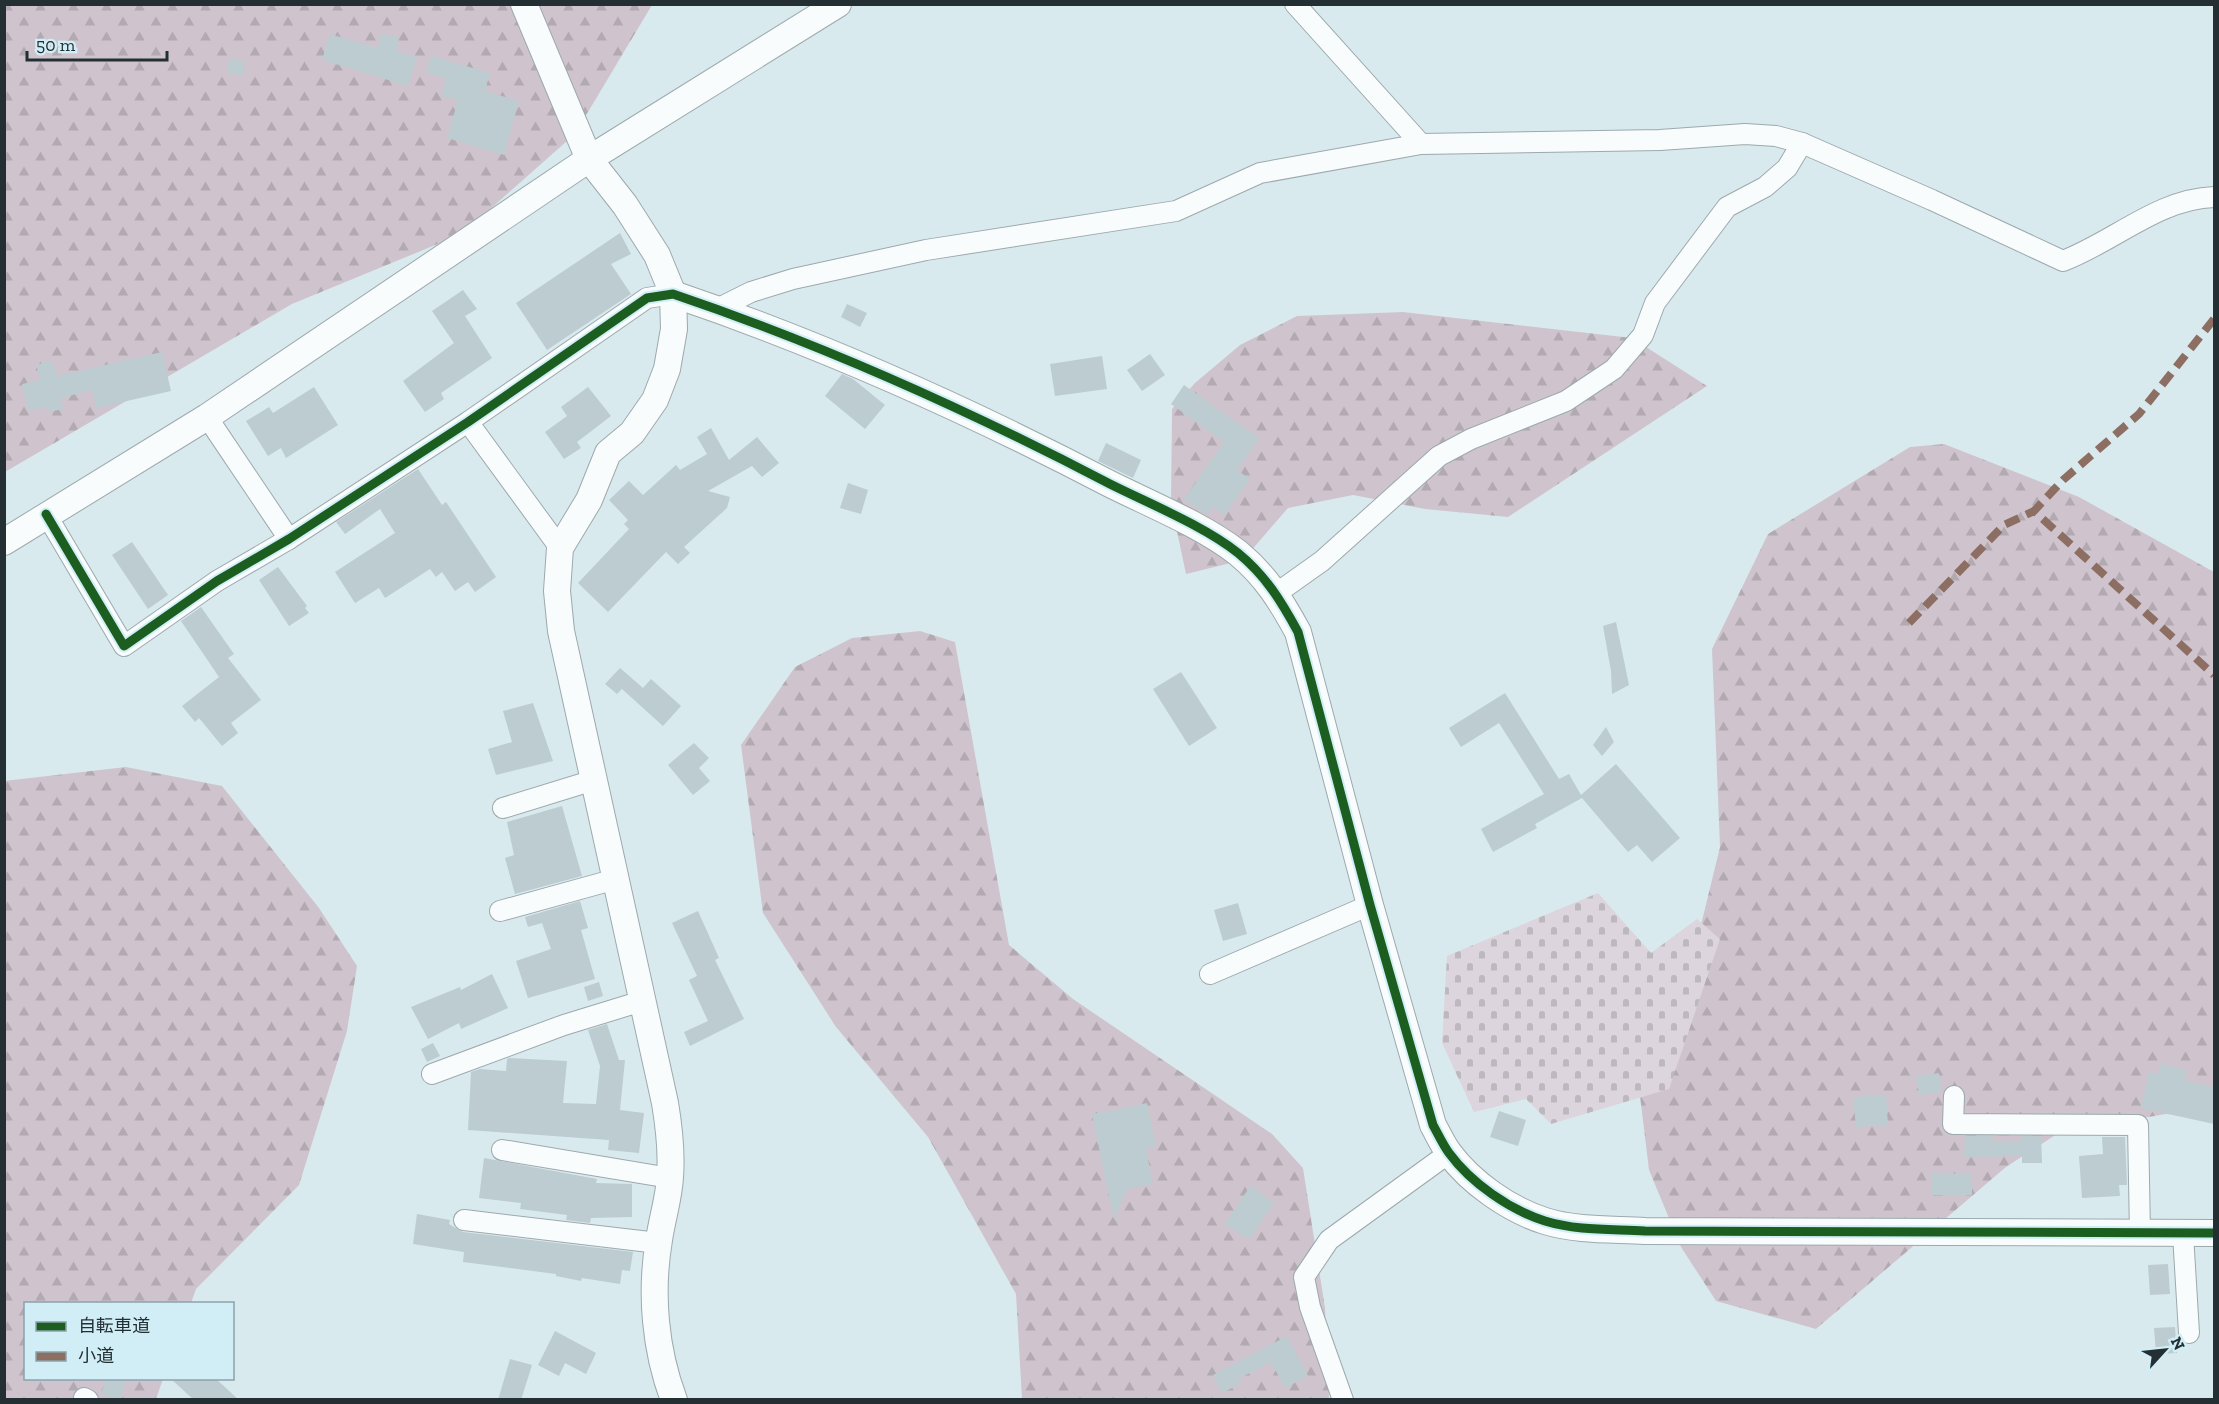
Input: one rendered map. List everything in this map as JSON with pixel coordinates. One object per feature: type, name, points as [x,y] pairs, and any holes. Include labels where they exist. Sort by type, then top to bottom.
[{"type":"street","points":[[524,4],[589,159],[626,205],[657,255],[673,294],[674,329],[667,369],[655,400],[632,433],[608,453],[589,500],[560,548],[557,591],[561,631],[665,1103],[671,1144],[670,1178],[658,1243],[655,1320],[667,1380],[674,1400]]},
{"type":"street","points":[[4,542],[46,514],[207,417],[589,159],[838,4]]},
{"type":"street","points":[[1295,4],[1421,144]]},
{"type":"street","points":[[717,309],[751,292],[793,279],[926,250],[1176,211],[1260,173],[1421,144],[1660,140],[1745,134],[1776,136],[1802,143],[2063,261],[2093,249],[2157,210],[2201,197],[2214,197]]},
{"type":"street","points":[[1277,592],[1322,561],[1438,456],[1471,439],[1566,401],[1614,369],[1643,335],[1655,303],[1726,207],[1765,187],[1788,168],[1802,143]]},
{"type":"street","points":[[46,514],[124,646],[217,581],[289,538],[468,422],[647,298],[673,294],[717,309],[847,361],[1008,431],[1223,542],[1258,570],[1277,592],[1298,632],[1370,905],[1433,1125],[1449,1153],[1481,1186],[1508,1204],[1545,1221],[1584,1228],[1646,1231],[2214,1233]]},
{"type":"street","points":[[207,417],[289,538]]},
{"type":"street","points":[[468,422],[560,548]]},
{"type":"street","points":[[503,808],[594,780]]},
{"type":"street","points":[[500,911],[616,879]]},
{"type":"street","points":[[1210,974],[1370,905]]},
{"type":"street","points":[[432,1074],[564,1024],[642,1001]]},
{"type":"street","points":[[1954,1096],[1953,1124],[2138,1125],[2140,1234]]},
{"type":"street","points":[[502,1150],[670,1178]]},
{"type":"street","points":[[1343,1400],[1310,1307],[1304,1277],[1329,1240],[1449,1153]]},
{"type":"street","points":[[464,1220],[658,1243]]},
{"type":"street","points":[[2183,1234],[2188,1333]]},
{"type":"green space","points":[[4,5],[652,5],[588,112],[567,141],[462,234],[292,304],[5,472]]},
{"type":"green space","points":[[1403,312],[1632,338],[1707,386],[1508,517],[1425,509],[1353,495],[1288,508],[1243,560],[1186,574],[1171,503],[1172,409],[1195,383],[1240,345],[1297,316]]},
{"type":"green space","points":[[1944,444],[2079,497],[2214,572],[2214,1118],[2166,1114],[2060,1132],[2006,1167],[1816,1329],[1716,1301],[1681,1247],[1649,1170],[1640,1096],[1690,970],[1720,847],[1712,649],[1768,534],[1910,447]]},
{"type":"green space","points":[[920,631],[955,642],[1009,945],[1073,999],[1272,1134],[1303,1168],[1325,1308],[1329,1399],[1022,1399],[1016,1294],[928,1137],[836,1027],[763,913],[741,745],[795,667],[852,638]]},
{"type":"green space","points":[[126,767],[222,786],[319,908],[357,966],[347,1031],[299,1185],[196,1289],[191,1302],[24,1302],[24,1380],[163,1380],[156,1399],[5,1399],[4,781]]},
{"type":"green space","points":[[1598,893],[1651,953],[1697,919],[1720,939],[1669,1089],[1551,1124],[1526,1099],[1474,1112],[1442,1043],[1447,956]]},
{"type":"building","points":[[382,33],[399,38],[396,51],[417,57],[408,86],[322,60],[330,34],[377,48]]},
{"type":"building","points":[[431,56],[490,73],[485,91],[519,101],[504,155],[447,138],[458,100],[441,96],[446,78],[426,72]]},
{"type":"building","points":[[230,58],[245,62],[242,76],[226,72]]},
{"type":"building","points":[[620,233],[631,254],[611,264],[631,294],[547,350],[516,303]]},
{"type":"building","points":[[463,290],[477,309],[465,316],[492,358],[441,393],[444,399],[425,412],[403,381],[454,343],[432,311]]},
{"type":"building","points":[[847,304],[867,313],[860,327],[841,317]]},
{"type":"building","points":[[162,352],[171,391],[96,408],[92,390],[61,398],[63,409],[49,412],[47,407],[29,411],[22,384],[41,380],[36,365],[52,360],[57,376]]},
{"type":"building","points":[[1150,354],[1165,375],[1142,391],[1127,370]]},
{"type":"building","points":[[1102,356],[1107,389],[1055,396],[1050,364]]},
{"type":"building","points":[[842,374],[853,379],[885,405],[865,429],[825,396]]},
{"type":"building","points":[[1184,385],[1259,438],[1237,470],[1250,479],[1224,515],[1213,507],[1207,515],[1184,499],[1224,442],[1171,404]]},
{"type":"building","points":[[314,387],[338,425],[286,458],[281,448],[268,456],[246,421],[269,407],[273,413]]},
{"type":"building","points":[[588,387],[611,416],[577,442],[581,448],[564,459],[545,432],[567,416],[561,407]]},
{"type":"building","points":[[711,428],[729,460],[757,437],[779,463],[762,477],[752,466],[708,491],[730,497],[727,508],[684,547],[690,553],[678,564],[666,552],[608,612],[578,583],[629,529],[624,524],[628,520],[609,500],[629,481],[643,495],[676,465],[680,470],[707,454],[697,437]]},
{"type":"building","points":[[1106,443],[1141,460],[1133,478],[1098,461]]},
{"type":"building","points":[[418,469],[442,505],[446,502],[496,577],[475,592],[468,582],[455,591],[442,572],[436,577],[430,569],[385,598],[379,588],[355,603],[335,572],[395,533],[380,509],[345,534],[336,522]]},
{"type":"building","points":[[848,483],[868,490],[861,514],[840,508]]},
{"type":"building","points":[[132,542],[168,595],[148,609],[112,555]]},
{"type":"building","points":[[278,567],[307,606],[305,608],[309,613],[289,626],[259,580]]},
{"type":"building","points":[[201,607],[234,654],[228,658],[261,700],[231,723],[238,733],[222,746],[199,718],[195,722],[182,706],[219,677],[181,621]]},
{"type":"building","points":[[1616,622],[1629,685],[1612,694],[1611,671],[1603,626]]},
{"type":"building","points":[[620,668],[643,688],[651,679],[681,706],[663,726],[622,689],[617,694],[605,684]]},
{"type":"building","points":[[1181,672],[1217,728],[1189,746],[1153,689]]},
{"type":"building","points":[[1505,693],[1559,779],[1569,774],[1581,795],[1616,764],[1680,838],[1652,862],[1637,845],[1628,852],[1582,798],[1535,824],[1537,828],[1493,852],[1481,829],[1544,794],[1499,723],[1461,747],[1449,728]]},
{"type":"building","points":[[533,703],[553,761],[496,775],[488,749],[512,742],[503,711]]},
{"type":"building","points":[[1606,727],[1614,742],[1602,756],[1593,745]]},
{"type":"building","points":[[694,743],[709,758],[699,768],[710,781],[693,795],[668,765]]},
{"type":"building","points":[[562,806],[582,876],[515,894],[505,858],[514,855],[507,822]]},
{"type":"building","points":[[580,901],[588,928],[581,930],[595,979],[528,998],[516,961],[551,949],[542,923],[528,927],[525,917]]},
{"type":"building","points":[[1238,903],[1247,934],[1223,941],[1214,910]]},
{"type":"building","points":[[698,911],[719,958],[715,960],[744,1019],[690,1046],[684,1032],[708,1021],[689,980],[697,976],[672,923]]},
{"type":"building","points":[[492,974],[508,1008],[461,1029],[459,1023],[428,1039],[411,1007],[460,987],[461,990]]},
{"type":"building","points":[[599,982],[603,996],[588,1001],[584,987]]},
{"type":"building","points":[[607,1024],[619,1060],[625,1060],[620,1110],[644,1113],[639,1153],[608,1150],[609,1140],[468,1130],[471,1072],[480,1069],[506,1071],[509,1058],[567,1061],[563,1103],[596,1104],[600,1066],[588,1030]]},
{"type":"building","points":[[433,1043],[440,1056],[427,1062],[421,1049]]},
{"type":"building","points":[[2160,1064],[2187,1070],[2184,1080],[2214,1087],[2214,1124],[2141,1108],[2149,1072],[2158,1074]]},
{"type":"building","points":[[1939,1073],[1942,1092],[1919,1095],[1916,1076]]},
{"type":"building","points":[[1886,1095],[1888,1125],[1856,1127],[1853,1097]]},
{"type":"building","points":[[1147,1103],[1156,1147],[1146,1149],[1153,1184],[1127,1189],[1114,1220],[1092,1114]]},
{"type":"building","points":[[1499,1111],[1526,1120],[1518,1146],[1490,1137]]},
{"type":"building","points":[[1965,1136],[1993,1136],[1992,1141],[2021,1141],[2021,1136],[2041,1136],[2042,1163],[2022,1163],[2022,1156],[1964,1157]]},
{"type":"building","points":[[2102,1137],[2125,1137],[2127,1185],[2119,1185],[2120,1196],[2082,1198],[2079,1156],[2103,1154]]},
{"type":"building","points":[[484,1158],[597,1179],[596,1183],[632,1184],[632,1217],[591,1218],[590,1223],[566,1220],[567,1215],[520,1209],[521,1203],[479,1198]]},
{"type":"building","points":[[1972,1173],[1972,1195],[1932,1195],[1932,1174]]},
{"type":"building","points":[[1251,1185],[1274,1203],[1249,1240],[1225,1224]]},
{"type":"building","points":[[417,1214],[450,1220],[449,1224],[463,1232],[633,1252],[630,1271],[622,1270],[620,1284],[582,1278],[581,1281],[556,1276],[556,1274],[463,1262],[464,1252],[413,1244]]},
{"type":"building","points":[[2168,1264],[2170,1294],[2150,1295],[2148,1265]]},
{"type":"building","points":[[2175,1327],[2177,1353],[2156,1354],[2154,1328]]},
{"type":"building","points":[[555,1331],[596,1353],[586,1374],[565,1363],[559,1376],[538,1365]]},
{"type":"building","points":[[1287,1336],[1308,1376],[1285,1388],[1271,1362],[1238,1379],[1240,1384],[1222,1393],[1213,1375]]},
{"type":"building","points":[[510,1359],[532,1365],[521,1400],[498,1400]]},
{"type":"building","points":[[106,1380],[126,1380],[119,1400],[101,1393]]},
{"type":"building","points":[[172,1380],[217,1380],[239,1400],[194,1400]]},
{"type":"marked path","points":[[2214,319],[2139,414],[2063,480],[2034,511],[2214,675]]},
{"type":"marked path","points":[[1909,623],[2004,525],[2034,511]]},
{"type":"cycle path","points":[[46,514],[124,646],[217,581],[289,539],[468,422],[647,298],[673,294],[841,357],[950,405],[1193,525],[1238,553],[1257,571],[1279,599],[1298,632],[1370,905],[1433,1125],[1447,1150],[1468,1175],[1505,1203],[1545,1221],[1608,1230],[2214,1233]]}]
